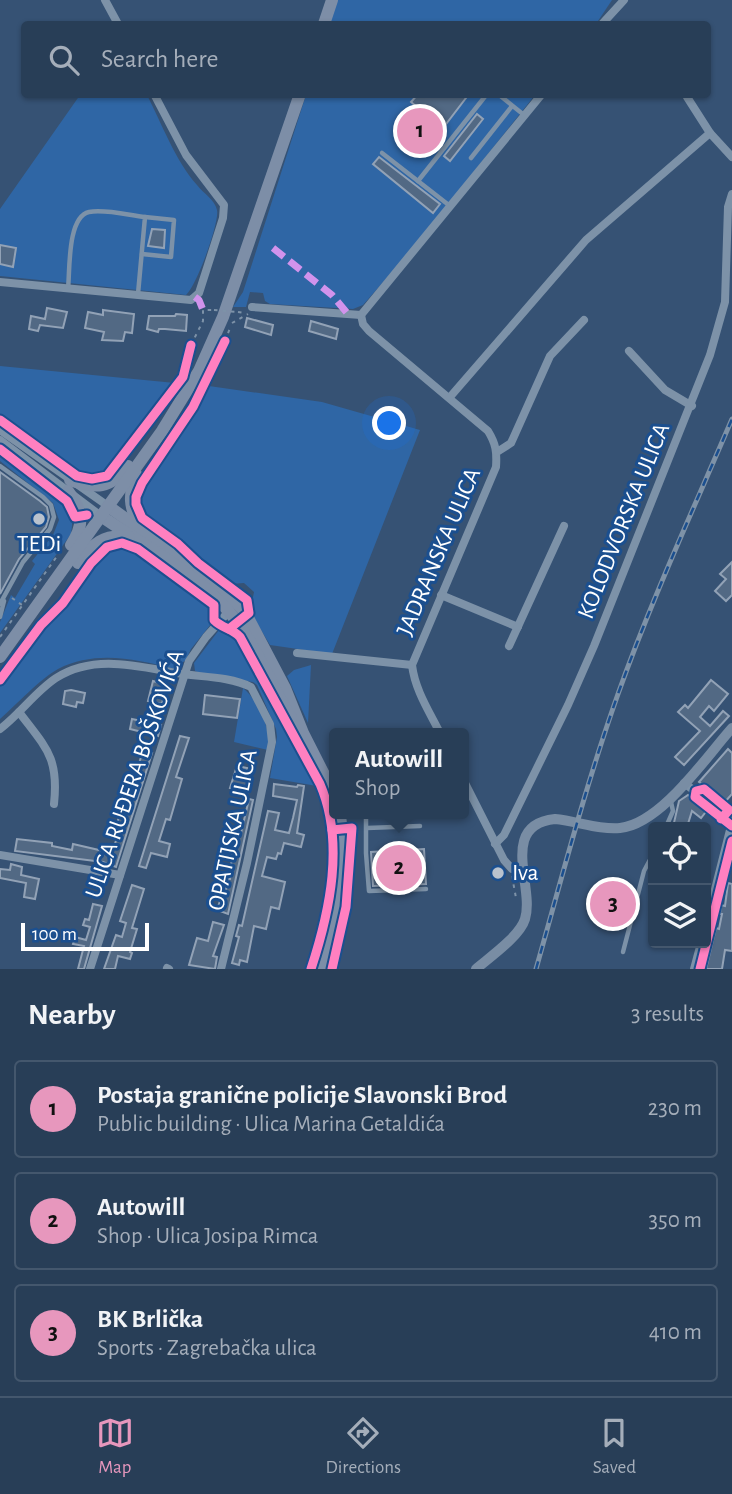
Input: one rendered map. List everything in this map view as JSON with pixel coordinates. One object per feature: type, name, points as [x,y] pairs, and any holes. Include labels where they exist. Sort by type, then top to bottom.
[{"type":"main road","points":[[325,21],[332,0]]},
{"type":"main road","points":[[0,657],[144,457],[189,389],[215,337],[299,98]]},
{"type":"main road","points":[[61,572],[81,523],[69,486],[110,483],[145,445],[162,431]]},
{"type":"main road","points":[[144,457],[130,500],[135,519],[150,537]]},
{"type":"main road","points":[[105,511],[150,537],[221,587],[329,784]]},
{"type":"main road","points":[[105,511],[132,537],[233,607]]},
{"type":"main road","points":[[61,572],[69,571],[100,540],[115,536],[132,537]]},
{"type":"main road","points":[[476,969],[516,933],[525,920],[526,898],[517,869],[524,842],[532,828],[540,822],[555,819],[601,828],[628,827],[644,820],[670,798],[732,727]]},
{"type":"main road","points":[[321,969],[333,925],[341,870],[340,819]]},
{"type":"street","points":[[105,0],[116,21]]},
{"type":"street","points":[[605,21],[625,0]]},
{"type":"street","points":[[0,282],[191,300],[199,293],[223,218],[224,205],[186,155],[156,98]]},
{"type":"street","points":[[252,307],[361,315],[539,98]]},
{"type":"street","points":[[688,98],[710,132],[732,157]]},
{"type":"street","points":[[450,397],[586,240],[710,132]]},
{"type":"street","name":"KOLODVORSKA ULICA","points":[[495,844],[504,835],[569,705],[692,406],[725,302],[728,207],[732,194]]},
{"type":"street","name":"JADRANSKA ULICA","points":[[361,315],[363,324],[369,331],[488,431],[498,452],[496,467],[412,665],[414,678],[438,728]]},
{"type":"street","points":[[498,452],[512,443],[550,356],[584,320]]},
{"type":"street","points":[[629,351],[665,390],[692,406]]},
{"type":"street","points":[[0,430],[69,486]]},
{"type":"street","points":[[0,440],[105,511]]},
{"type":"street","points":[[509,646],[564,526]]},
{"type":"street","points":[[442,595],[518,627]]},
{"type":"street","name":"ULICA RUĐERA BOŠKOVIĆA","points":[[90,969],[184,674],[197,649],[233,607]]},
{"type":"street","points":[[296,653],[412,665]]},
{"type":"street","points":[[0,729],[55,679],[67,672],[97,663],[114,662],[184,674]]},
{"type":"street","name":"OPATIJSKA ULICA","points":[[184,674],[232,681],[251,687],[273,733],[247,863],[221,969]]},
{"type":"street","points":[[19,712],[51,756],[57,777],[54,804]]},
{"type":"street","points":[[684,783],[732,821],[711,905]]},
{"type":"street","points":[[469,791],[503,860],[517,869]]},
{"type":"street","points":[[0,855],[120,875]]},
{"type":"street","points":[[694,969],[700,948]]},
{"type":"lane","points":[[418,181],[484,98]]},
{"type":"lane","points":[[503,98],[525,116]]},
{"type":"lane","points":[[471,158],[512,106]]},
{"type":"lane","points":[[382,153],[450,206]]},
{"type":"lane","points":[[68,290],[74,227],[79,217],[92,212],[174,220],[171,257],[142,254]]},
{"type":"lane","points":[[137,296],[145,217]]},
{"type":"lane","points":[[0,466],[43,497],[51,505],[54,517],[50,529],[23,562],[0,604]]},
{"type":"lane","points":[[0,617],[6,593]]},
{"type":"lane","points":[[668,822],[673,811],[670,798]]},
{"type":"lane","points":[[366,819],[369,891],[426,889]]},
{"type":"lane","points":[[367,828],[420,826]]},
{"type":"lane","points":[[623,951],[648,863]]},
{"type":"path","points":[[187,357],[203,321],[202,310],[249,313],[233,322],[220,352]]},
{"type":"path","points":[[0,637],[66,544]]},
{"type":"path","points":[[6,593],[22,606]]},
{"type":"path","points":[[517,869],[513,890],[519,904]]},
{"type":"shaded area","points":[[337,0],[612,0],[598,21],[330,21]]},
{"type":"shaded area","points":[[78,98],[148,98],[182,164],[216,206],[217,217],[201,268],[186,295],[0,276],[0,209]]},
{"type":"shaded area","points":[[305,98],[533,98],[413,248],[363,305],[353,309],[270,304],[265,301],[263,293],[250,292],[246,307],[233,307],[243,292]]},
{"type":"shaded area","points":[[0,366],[175,383],[112,467],[106,473],[85,476],[0,416]]},
{"type":"shaded area","points":[[209,386],[322,402],[420,430],[332,654],[270,645],[250,612],[254,592],[244,583],[231,584],[146,517],[140,502],[144,485],[190,422]]},
{"type":"shaded area","points":[[0,453],[64,502],[71,513],[72,521],[71,534],[0,633],[0,622],[11,595],[15,598],[35,564],[32,561],[53,535],[59,520],[53,503],[0,461]]},
{"type":"shaded area","points":[[125,547],[133,549],[211,607],[211,624],[191,649],[186,660],[174,669],[116,658],[72,663],[44,679],[0,719],[0,686],[102,554]]},
{"type":"shaded area","points":[[219,630],[237,638],[317,786],[270,778],[276,729],[257,685],[195,671],[194,663]]},
{"type":"shaded area","points":[[311,665],[308,723],[287,676],[294,670]]},
{"type":"shaded area","points":[[243,688],[263,716],[268,733],[268,750],[234,742]]},
{"type":"shaded area","points":[[613,884],[631,893],[614,924],[596,915]]},
{"type":"building","points":[[414,98],[466,98],[443,128],[427,114],[420,123],[411,117],[418,108],[411,102]]},
{"type":"building","points":[[477,114],[483,119],[450,161],[444,156]]},
{"type":"building","points":[[379,157],[440,204],[433,213],[373,164]]},
{"type":"building","points":[[152,229],[165,230],[164,248],[148,246]]},
{"type":"building","points":[[0,245],[16,248],[13,267],[0,264]]},
{"type":"building","points":[[47,308],[67,312],[63,328],[40,325],[38,331],[29,329],[31,316],[45,319]]},
{"type":"building","points":[[103,310],[134,314],[132,333],[125,332],[123,341],[102,340],[104,332],[85,328],[88,312],[103,315]]},
{"type":"building","points":[[187,315],[186,331],[159,329],[158,332],[147,329],[149,316]]},
{"type":"building","points":[[247,318],[273,325],[271,335],[245,327]]},
{"type":"building","points":[[311,321],[338,329],[336,339],[309,331]]},
{"type":"building","points":[[0,472],[47,507],[49,517],[46,527],[19,559],[0,594]]},
{"type":"building","points":[[732,562],[732,595],[726,601],[715,591],[726,579],[720,574]]},
{"type":"building","points":[[711,680],[728,694],[714,711],[709,706],[700,717],[710,726],[723,711],[729,716],[684,765],[675,757],[700,731],[678,712],[685,705],[688,708]]},
{"type":"building","points":[[153,681],[166,685],[162,704],[148,701]]},
{"type":"building","points":[[65,691],[85,693],[83,703],[77,702],[76,707],[63,704]]},
{"type":"building","points":[[205,695],[240,699],[237,718],[203,714]]},
{"type":"building","points":[[132,719],[161,725],[158,736],[130,729]]},
{"type":"building","points":[[180,736],[189,738],[176,777],[182,779],[170,820],[166,819],[159,841],[170,844],[167,857],[151,853],[146,868],[139,866]]},
{"type":"building","points":[[728,749],[732,753],[732,794],[724,803],[699,782]]},
{"type":"building","points":[[143,751],[152,753],[116,867],[103,862],[15,851],[17,839],[52,843],[52,846],[72,850],[73,844],[112,853],[121,825],[117,824],[129,778],[134,779]]},
{"type":"building","points":[[237,766],[247,768],[245,777],[251,779],[248,792],[230,788]]},
{"type":"building","points":[[274,784],[304,786],[297,833],[304,835],[301,847],[284,843],[281,854],[278,853],[276,859],[267,857],[262,876],[285,882],[279,909],[271,907],[266,929],[254,926],[247,962],[240,960],[239,965],[232,963],[239,937],[236,936],[239,925],[242,926],[268,811],[279,813],[275,830],[289,833],[297,800],[273,796]]},
{"type":"building","points":[[688,795],[708,809],[701,818],[692,811],[689,822],[674,822],[679,801]]},
{"type":"building","points":[[249,799],[253,800],[228,914],[217,910],[230,879],[234,831],[241,833]]},
{"type":"building","points":[[424,849],[426,884],[373,886],[371,852]]},
{"type":"building","points":[[11,864],[22,867],[21,875],[39,879],[35,899],[24,897],[26,883],[0,878],[0,869],[10,870]]},
{"type":"building","points":[[728,883],[732,884],[732,951],[725,950],[722,969],[706,969],[716,928],[719,929],[721,905],[725,906]]},
{"type":"building","points":[[132,885],[144,889],[132,928],[137,929],[130,959],[118,956],[115,969],[104,969],[116,935],[122,937],[126,923],[120,921]]},
{"type":"building","points":[[93,904],[102,906],[84,969],[78,969],[84,946],[73,944],[75,937],[86,940],[90,927],[83,925],[85,919],[89,920]]},
{"type":"building","points":[[213,922],[224,925],[213,956],[217,957],[215,969],[189,965],[197,938],[208,941]]},
{"type":"railway","points":[[536,969],[585,796],[618,694],[658,590],[732,419]]},
{"type":"marked path","points":[[273,248],[332,295],[347,313]]},
{"type":"marked path","points":[[195,297],[203,310]]},
{"type":"cycle path","points":[[225,341],[193,407],[142,483],[136,504],[142,518],[247,600],[249,613],[229,629]]},
{"type":"cycle path","points":[[0,420],[77,476],[92,479],[107,476],[183,377],[191,345]]},
{"type":"cycle path","points":[[0,449],[67,501],[75,517],[87,515]]},
{"type":"cycle path","points":[[0,680],[41,625],[63,603],[91,563],[107,547],[122,543],[138,549],[214,605],[214,620],[240,637],[320,784],[329,812]]},
{"type":"cycle path","points":[[721,819],[729,810],[704,789],[696,791],[695,797],[732,826]]},
{"type":"cycle path","points":[[311,969],[329,900],[333,853],[330,819]]},
{"type":"cycle path","points":[[332,830],[352,828],[346,907],[332,969]]},
{"type":"cycle path","points":[[700,969],[732,841]]},
{"type":"place","name":"Postaja granične policije Slavonski Brod","points":[[420,131]]},
{"type":"place","name":"TEDi","points":[[39,519]]},
{"type":"place","name":"Autowill","points":[[399,868]]},
{"type":"place","name":"Iva","points":[[498,873]]},
{"type":"place","name":"BK Brlička","points":[[613,904]]}]
